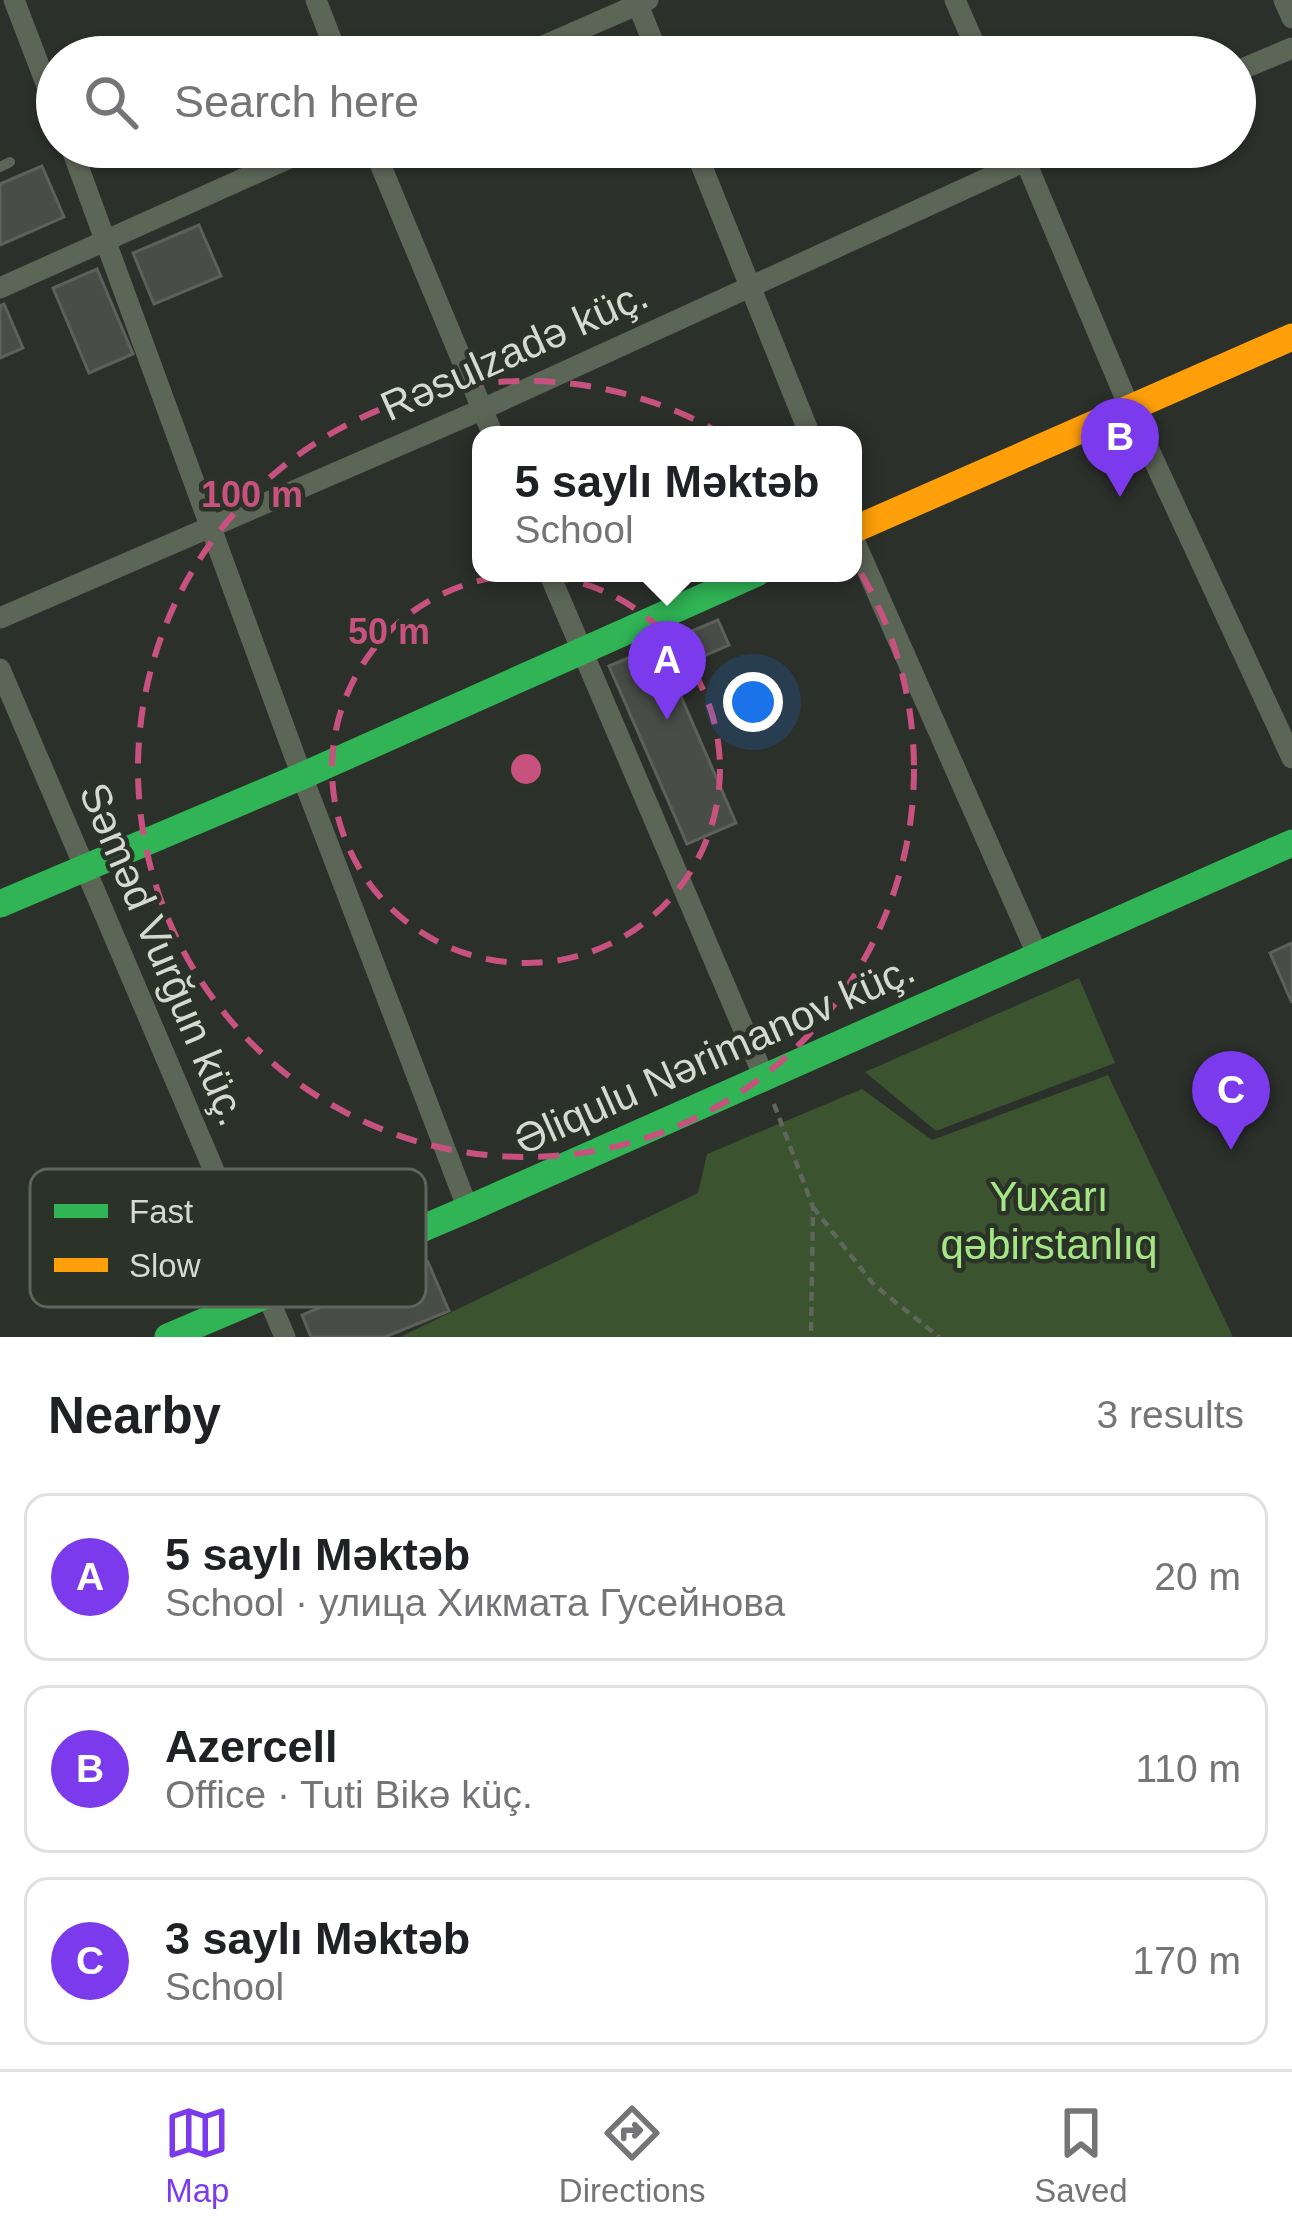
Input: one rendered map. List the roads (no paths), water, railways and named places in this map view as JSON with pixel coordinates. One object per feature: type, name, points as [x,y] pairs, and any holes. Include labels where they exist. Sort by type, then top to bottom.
[{"type":"street","points":[[14,0],[36,57]]},
{"type":"street","points":[[316,0],[330,36]]},
{"type":"street","points":[[955,0],[971,36]]},
{"type":"street","points":[[1284,0],[1292,18]]},
{"type":"street","points":[[565,36],[641,2],[652,36]]},
{"type":"street","points":[[1256,63],[1292,48]]},
{"type":"street","points":[[78,168],[468,1209]]},
{"type":"street","points":[[0,288],[267,168]]},
{"type":"street","points":[[382,168],[490,426]]},
{"type":"street","points":[[702,168],[807,426]]},
{"type":"street","name":"Rəsulzadə küç.","points":[[0,618],[750,288],[993,168]]},
{"type":"street","points":[[1029,168],[1130,409],[1292,758]]},
{"type":"street","points":[[862,530],[1292,337]]},
{"type":"street","points":[[862,555],[1037,956]]},
{"type":"street","points":[[553,582],[764,1077]]},
{"type":"street","points":[[0,904],[302,776],[737,582]]},
{"type":"street","name":"Səməd Vurğun küç.","points":[[0,669],[214,1169]]},
{"type":"street","name":"Əliqulu Nərimanov küç.","points":[[426,1227],[1292,843]]},
{"type":"street","name":"Əliqulu Nərimanov küç.","points":[[168,1337],[239,1307]]},
{"type":"street","name":"Səməd Vurğun küç.","points":[[273,1307],[284,1337]]},
{"type":"place","name":"Azercell","points":[[1120,497]]},
{"type":"place","name":"5 saylı Məktəb","points":[[667,720]]},
{"type":"place","name":"3 saylı Məktəb","points":[[1231,1150]]},
{"type":"park label","name":"Yuxarı qəbirstanlıq","points":[[1049,1220]]}]
